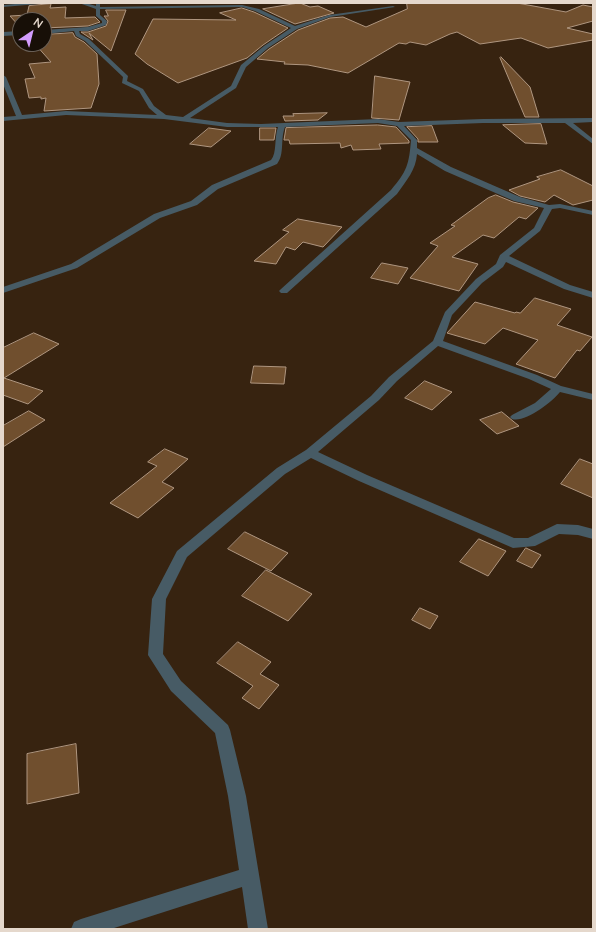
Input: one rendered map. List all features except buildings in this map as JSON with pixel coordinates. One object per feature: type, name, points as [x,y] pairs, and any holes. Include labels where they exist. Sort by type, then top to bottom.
[{"type":"street","points":[[3,6],[48,3]]},
{"type":"street","points":[[81,3],[98,6],[242,6],[257,10],[297,26]]},
{"type":"street","points":[[242,3],[297,26]]},
{"type":"street","points":[[52,32],[76,30],[100,26],[106,23],[105,20],[98,16],[98,6]]},
{"type":"street","points":[[183,120],[234,87],[243,66],[266,47],[297,26],[329,16],[393,7]]},
{"type":"street","points":[[76,30],[78,35],[87,40],[126,77],[124,82],[141,90],[148,98],[151,107],[164,117]]},
{"type":"street","points":[[3,77],[20,117]]},
{"type":"street","points":[[3,119],[66,113],[164,117],[227,124],[283,126],[378,121],[399,124],[483,121],[593,120]]},
{"type":"street","points":[[567,121],[576,130],[593,142]]},
{"type":"street","points":[[284,291],[394,192],[406,177],[412,162],[414,140],[399,124]]},
{"type":"street","points":[[3,290],[74,266],[157,216],[194,202],[216,187],[274,162],[277,160],[279,151],[278,136],[283,126]]},
{"type":"street","points":[[414,149],[448,169],[517,199],[550,207],[560,206],[593,213]]},
{"type":"street","points":[[258,929],[237,796],[222,730],[176,686],[155,655],[159,599],[182,554],[281,471],[310,453],[375,398],[393,379],[437,342],[448,314],[479,281],[500,265],[503,257],[537,229],[550,207]]},
{"type":"street","points":[[503,257],[567,287],[593,294]]},
{"type":"street","points":[[437,342],[533,376],[557,388],[593,397]]},
{"type":"street","points":[[516,417],[537,406],[553,394],[557,388]]},
{"type":"street","points":[[310,453],[363,478],[513,543],[530,543],[557,529],[578,530],[593,534]]},
{"type":"street","points":[[81,929],[250,876]]}]
